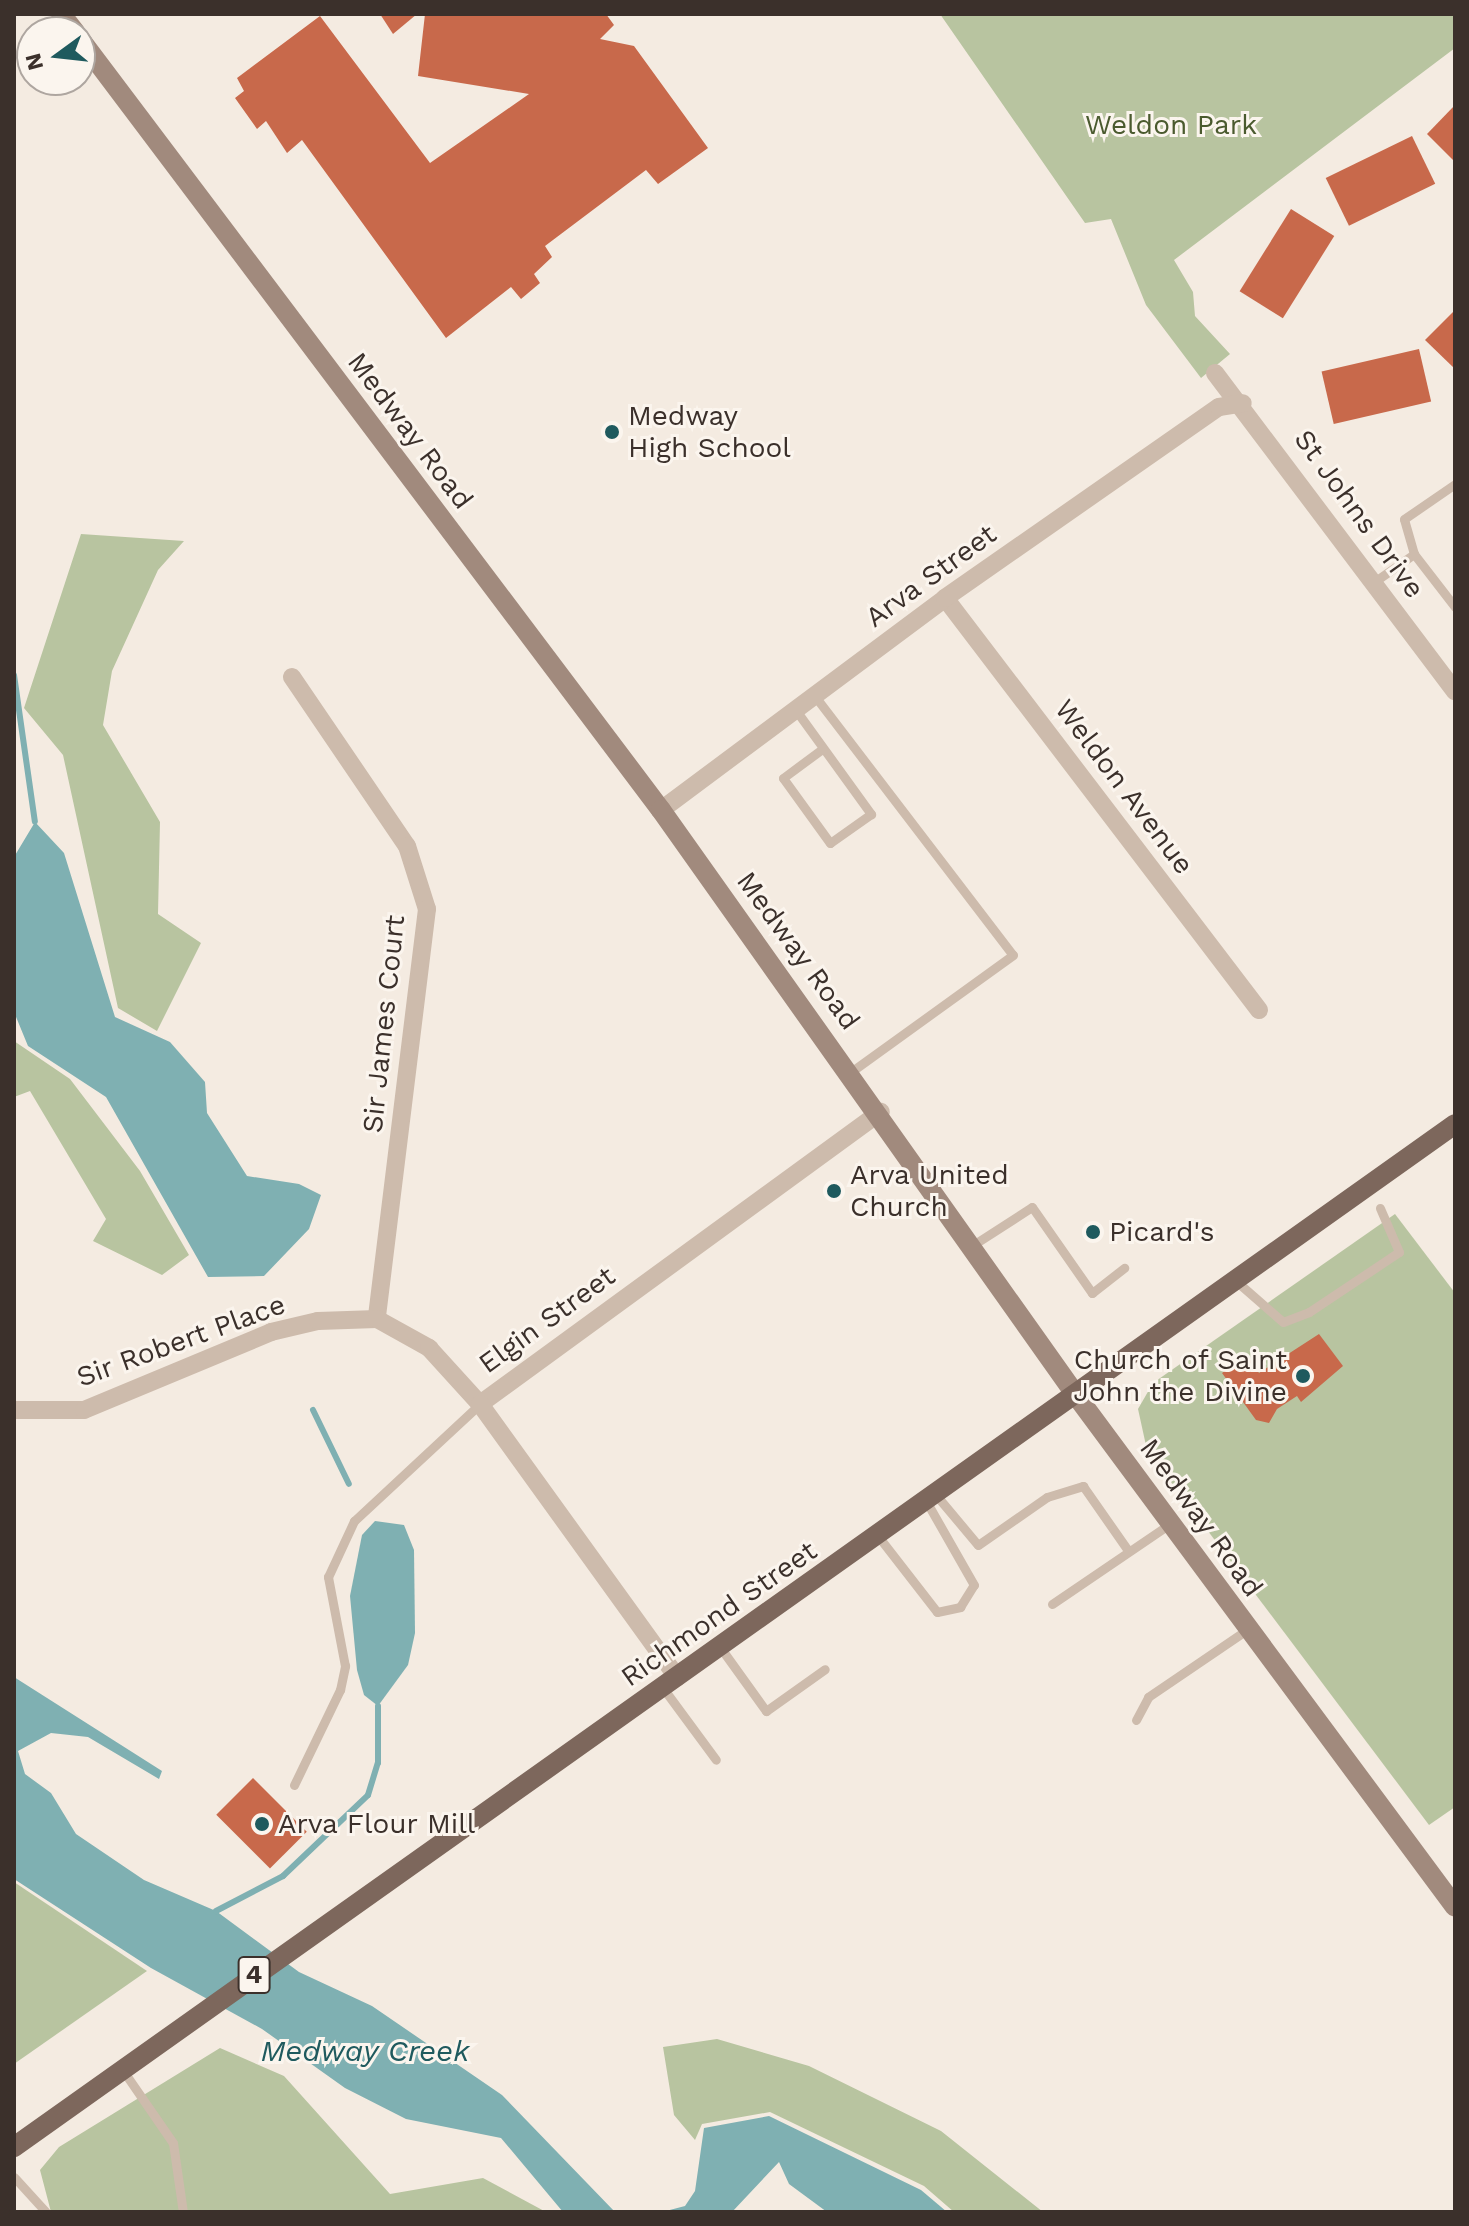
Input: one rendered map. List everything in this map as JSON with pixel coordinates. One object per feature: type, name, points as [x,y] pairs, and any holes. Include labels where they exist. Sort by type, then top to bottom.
[{"type":"main road","name":"Medway Road","points":[[96,60],[661,810],[881,1112],[1078,1398],[1455,1907]]},
{"type":"main road","name":"Richmond Street","points":[[14,2147],[340,1913],[1078,1398],[1455,1124]]},
{"type":"street","name":"St Johns Drive","points":[[1215,373],[1243,403],[1455,692]]},
{"type":"street","name":"Arva Street","points":[[661,810],[945,598],[1219,407],[1243,403]]},
{"type":"street","name":"Weldon Avenue","points":[[945,598],[1259,1010]]},
{"type":"street","name":"Sir James Court","points":[[292,677],[407,846],[427,909],[377,1319]]},
{"type":"street","name":"Elgin Street","points":[[670,1682],[480,1404],[881,1112]]},
{"type":"street","points":[[377,1319],[429,1348],[480,1404]]},
{"type":"street","name":"Sir Robert Place","points":[[14,1410],[84,1410],[271,1332],[318,1321],[377,1319]]},
{"type":"lane","points":[[1455,484],[1404,519],[1414,554],[1455,607]]},
{"type":"lane","points":[[1374,582],[1414,554]]},
{"type":"lane","points":[[814,695],[1013,955],[851,1072]]},
{"type":"lane","points":[[795,709],[871,814],[830,843],[783,778],[822,749]]},
{"type":"lane","points":[[973,1245],[1032,1207],[1092,1293],[1124,1268]]},
{"type":"lane","points":[[1236,1281],[1283,1322],[1309,1312],[1399,1252],[1380,1208]]},
{"type":"lane","points":[[294,1785],[340,1690],[345,1666],[328,1577],[354,1521],[480,1404]]},
{"type":"lane","points":[[931,1498],[978,1545],[1047,1497],[1083,1486],[1127,1549]]},
{"type":"lane","points":[[878,1536],[937,1612],[960,1607],[974,1585],[931,1498]]},
{"type":"lane","points":[[1052,1604],[1127,1549],[1171,1523]]},
{"type":"lane","points":[[1136,1720],[1148,1697],[1248,1629]]},
{"type":"lane","points":[[720,1647],[766,1711],[825,1669]]},
{"type":"lane","points":[[670,1682],[716,1760]]},
{"type":"lane","points":[[122,2069],[173,2143],[183,2212]]},
{"type":"lane","points":[[14,2177],[46,2212]]},
{"type":"green space","name":"Weldon Park","points":[[940,14],[1455,14],[1455,48],[1174,260],[1193,292],[1195,316],[1230,354],[1201,378],[1146,305],[1111,219],[1085,223]]},
{"type":"green space","points":[[81,534],[184,541],[158,570],[112,671],[103,725],[160,822],[158,914],[201,943],[157,1031],[118,1008],[63,755],[24,708]]},
{"type":"green space","points":[[14,1041],[70,1079],[140,1171],[189,1255],[162,1275],[93,1241],[106,1219],[30,1091],[14,1097]]},
{"type":"green space","points":[[1395,1214],[1455,1293],[1455,1807],[1429,1825],[1147,1450],[1138,1409],[1153,1383]]},
{"type":"green space","points":[[14,1882],[147,1971],[14,2064]]},
{"type":"green space","points":[[717,2039],[809,2066],[941,2131],[1043,2212],[954,2212],[924,2186],[770,2112],[702,2124],[695,2140],[674,2115],[663,2047]]},
{"type":"green space","points":[[220,2048],[284,2076],[390,2194],[483,2178],[546,2212],[51,2212],[40,2170],[59,2147]]},
{"type":"water","points":[[35,822],[64,853],[115,1017],[170,1042],[205,1082],[207,1113],[247,1176],[299,1184],[321,1195],[309,1229],[264,1276],[208,1277],[106,1097],[28,1046],[14,1012],[14,857]]},
{"type":"water","points":[[375,1521],[404,1525],[414,1550],[415,1633],[408,1665],[378,1706],[364,1695],[357,1670],[350,1596],[362,1535]]},
{"type":"water","name":"Medway Creek","points":[[14,1677],[162,1771],[159,1779],[88,1737],[51,1733],[18,1751],[25,1774],[51,1793],[76,1834],[144,1880],[216,1911],[299,1972],[372,2006],[502,2095],[615,2212],[563,2212],[501,2138],[406,2119],[345,2088],[262,2029],[151,1968],[14,1879]]},
{"type":"water","points":[[769,2116],[921,2190],[947,2212],[827,2212],[789,2184],[779,2162],[732,2212],[662,2212],[685,2206],[695,2191],[704,2128]]},
{"type":"building","points":[[380,14],[417,14],[393,34]]},
{"type":"building","points":[[425,14],[606,14],[614,25],[600,39],[634,46],[708,148],[658,184],[646,170],[545,246],[552,257],[534,274],[540,283],[521,299],[511,287],[446,338],[302,140],[287,153],[266,121],[257,129],[235,98],[244,91],[237,78],[320,16],[430,163],[529,94],[418,76]]},
{"type":"building","points":[[1455,105],[1455,162],[1427,134]]},
{"type":"building","points":[[1412,136],[1435,184],[1349,226],[1326,178]]},
{"type":"building","points":[[1291,209],[1334,236],[1283,318],[1240,291]]},
{"type":"building","points":[[1455,310],[1455,369],[1425,340]]},
{"type":"building","points":[[1419,349],[1431,402],[1334,424],[1322,371]]},
{"type":"building","name":"Church of Saint John the Divine","points":[[1319,1334],[1343,1366],[1301,1402],[1297,1396],[1277,1409],[1269,1423],[1256,1420],[1222,1373],[1247,1355],[1259,1373]]},
{"type":"building","name":"Arva Flour Mill","points":[[253,1778],[307,1832],[270,1869],[216,1815]]},
{"type":"waterway","points":[[14,675],[35,822]]},
{"type":"waterway","points":[[313,1410],[349,1484]]},
{"type":"waterway","points":[[216,1911],[283,1876],[368,1795],[378,1763],[378,1706]]},
{"type":"place","name":"Medway High School","points":[[612,432]]},
{"type":"place","name":"Arva United Church","points":[[834,1191]]},
{"type":"place","name":"Picard's","points":[[1093,1232]]},
{"type":"place","name":"Church of Saint John the Divine","points":[[1303,1376]]},
{"type":"place","name":"Arva Flour Mill","points":[[262,1824]]}]
